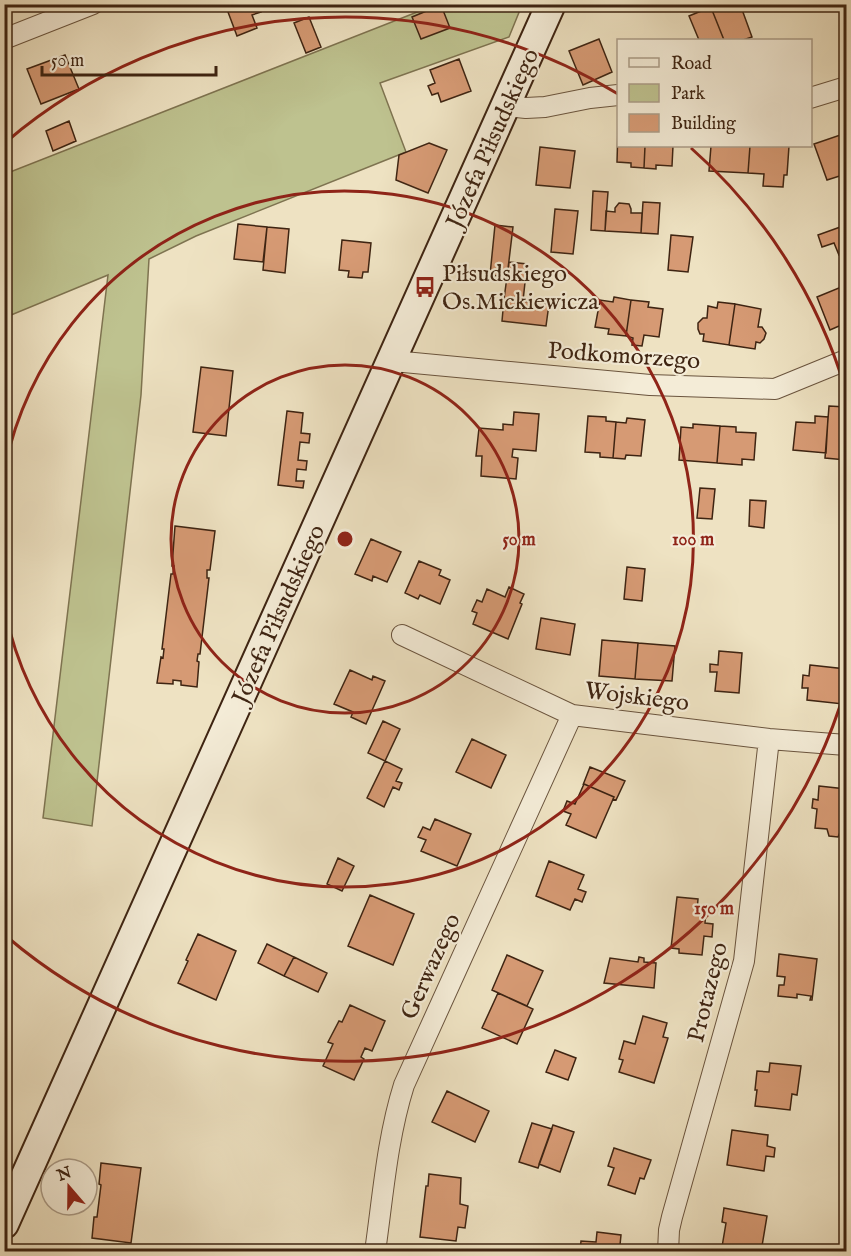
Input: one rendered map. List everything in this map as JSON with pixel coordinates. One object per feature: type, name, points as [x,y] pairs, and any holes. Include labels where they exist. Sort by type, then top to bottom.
[{"type":"street","points":[[4,39],[93,4]]},
{"type":"street","name":"Józefa Piłsudskiego","points":[[4,1224],[393,361],[551,4]]},
{"type":"street","points":[[812,97],[846,87]]},
{"type":"street","points":[[507,105],[526,108],[545,107],[617,95]]},
{"type":"street","name":"Podkomorzego","points":[[393,361],[650,386],[775,389],[846,360]]},
{"type":"street","name":"Wojskiego","points":[[402,635],[572,714],[769,739],[846,745]]},
{"type":"street","name":"Gerwazego","points":[[375,1251],[391,1135],[404,1085],[572,714]]},
{"type":"street","name":"Protazego","points":[[668,1251],[672,1217],[744,961],[769,739]]},
{"type":"green space","points":[[435,5],[522,5],[509,37],[380,83],[406,152],[196,236],[149,259],[141,395],[92,826],[43,818],[108,275],[11,315],[5,363],[5,174]]},
{"type":"building","points":[[225,4],[258,4],[261,12],[252,15],[257,28],[237,36]]},
{"type":"building","points":[[727,4],[740,4],[752,37],[724,39],[712,10]]},
{"type":"building","points":[[441,5],[450,28],[421,39],[412,17]]},
{"type":"building","points":[[711,7],[724,39],[699,39],[689,16]]},
{"type":"building","points":[[309,17],[321,47],[306,53],[294,23]]},
{"type":"building","points":[[599,39],[612,72],[583,85],[569,51]]},
{"type":"building","points":[[65,55],[79,89],[41,104],[27,69]]},
{"type":"building","points":[[459,59],[471,91],[441,102],[438,93],[432,95],[428,86],[435,83],[430,70]]},
{"type":"building","points":[[69,121],[76,141],[53,151],[46,131]]},
{"type":"building","points":[[846,133],[846,174],[827,180],[814,144]]},
{"type":"building","points":[[429,143],[447,150],[428,193],[396,180],[399,155]]},
{"type":"building","points":[[540,147],[575,151],[570,188],[536,185]]},
{"type":"building","points":[[617,147],[645,147],[644,168],[631,167],[631,163],[617,162]]},
{"type":"building","points":[[645,147],[673,147],[672,166],[656,165],[656,169],[644,168]]},
{"type":"building","points":[[711,147],[750,147],[748,173],[709,171]]},
{"type":"building","points":[[750,147],[789,147],[787,175],[784,175],[783,187],[763,186],[764,174],[748,173]]},
{"type":"building","points":[[593,191],[608,192],[605,231],[591,230]]},
{"type":"building","points":[[643,202],[660,203],[658,234],[641,233]]},
{"type":"building","points":[[619,203],[629,204],[631,213],[642,213],[641,233],[605,231],[606,211],[615,212]]},
{"type":"building","points":[[555,209],[578,211],[573,254],[551,252]]},
{"type":"building","points":[[238,224],[267,227],[263,262],[234,259]]},
{"type":"building","points":[[495,225],[513,227],[507,277],[490,275]]},
{"type":"building","points":[[843,226],[846,236],[846,253],[839,255],[834,243],[822,247],[818,235]]},
{"type":"building","points":[[267,227],[289,229],[285,273],[263,270]]},
{"type":"building","points":[[671,235],[693,237],[688,272],[668,270]]},
{"type":"building","points":[[342,240],[371,243],[368,272],[363,272],[362,278],[348,277],[349,271],[339,270]]},
{"type":"building","points":[[509,262],[527,264],[523,301],[504,299]]},
{"type":"building","points":[[846,285],[846,323],[830,330],[817,297]]},
{"type":"building","points":[[614,297],[631,300],[626,336],[608,334],[609,329],[595,327],[600,300],[613,302]]},
{"type":"building","points":[[504,299],[549,304],[546,326],[502,321]]},
{"type":"building","points":[[631,300],[649,302],[648,307],[663,309],[659,337],[644,335],[642,346],[632,345],[633,338],[626,336]]},
{"type":"building","points":[[718,302],[735,304],[729,345],[703,341],[704,334],[700,334],[698,329],[698,323],[703,318],[707,318],[708,306],[717,308]]},
{"type":"building","points":[[735,304],[761,309],[758,327],[762,327],[766,333],[760,343],[756,342],[755,349],[729,345]]},
{"type":"building","points":[[201,367],[233,371],[226,436],[193,432]]},
{"type":"building","points":[[829,406],[846,407],[846,460],[825,458]]},
{"type":"building","points":[[287,411],[303,413],[301,433],[310,434],[309,443],[300,442],[298,460],[307,461],[306,470],[297,469],[296,481],[304,481],[303,488],[278,485]]},
{"type":"building","points":[[514,412],[539,414],[536,451],[513,449],[512,457],[518,458],[516,479],[481,476],[482,456],[476,456],[479,428],[503,430],[503,424],[513,425]]},
{"type":"building","points":[[588,416],[606,417],[606,421],[616,422],[613,458],[600,457],[600,453],[585,452]]},
{"type":"building","points":[[815,416],[828,417],[826,453],[793,450],[796,422],[815,423]]},
{"type":"building","points":[[627,418],[645,420],[641,456],[626,455],[625,459],[613,458],[616,422],[626,423]]},
{"type":"building","points":[[693,424],[720,426],[717,463],[679,460],[681,427],[693,428]]},
{"type":"building","points":[[720,426],[736,427],[736,432],[756,433],[754,460],[742,459],[742,465],[717,463]]},
{"type":"building","points":[[700,488],[715,489],[712,519],[697,518]]},
{"type":"building","points":[[750,500],[766,501],[764,528],[749,526]]},
{"type":"building","points":[[175,526],[215,531],[210,570],[207,570],[207,578],[209,578],[200,654],[198,654],[197,661],[199,662],[197,687],[181,685],[181,681],[173,680],[173,684],[157,683],[161,657],[163,658],[164,649],[162,649],[171,574],[173,574],[174,566],[172,566]]},
{"type":"building","points":[[371,539],[401,552],[387,582],[373,576],[372,581],[355,574]]},
{"type":"building","points":[[419,561],[441,570],[439,575],[450,580],[440,604],[420,595],[418,599],[405,593]]},
{"type":"building","points":[[627,567],[645,569],[642,601],[624,599]]},
{"type":"building","points":[[509,587],[524,594],[508,639],[473,624],[477,613],[472,611],[477,600],[482,602],[487,589],[505,597]]},
{"type":"building","points":[[541,618],[575,624],[570,655],[536,649]]},
{"type":"building","points":[[602,640],[638,643],[635,679],[599,676]]},
{"type":"building","points":[[638,643],[675,646],[672,681],[635,679]]},
{"type":"building","points":[[719,651],[742,653],[739,693],[715,691],[717,672],[710,672],[710,664],[718,665]]},
{"type":"building","points":[[810,665],[846,669],[843,704],[807,700],[808,688],[802,688],[803,675],[809,676]]},
{"type":"building","points":[[846,669],[846,704],[843,704]]},
{"type":"building","points":[[350,670],[372,680],[373,676],[385,681],[366,724],[351,717],[353,712],[334,704]]},
{"type":"building","points":[[383,721],[400,729],[385,761],[368,753]]},
{"type":"building","points":[[472,739],[506,755],[491,788],[456,772]]},
{"type":"building","points":[[385,761],[402,769],[396,781],[402,783],[399,790],[393,787],[384,807],[367,798]]},
{"type":"building","points":[[590,767],[625,781],[616,800],[613,799],[614,797],[583,785]]},
{"type":"building","points":[[584,784],[614,797],[596,838],[566,825],[571,814],[563,811],[567,801],[575,804]]},
{"type":"building","points":[[819,786],[846,789],[846,831],[841,830],[838,837],[829,836],[827,829],[815,828],[817,809],[812,808],[813,799],[818,800]]},
{"type":"building","points":[[435,819],[471,834],[457,866],[421,851],[426,840],[418,837],[423,827],[430,830]]},
{"type":"building","points":[[338,858],[354,866],[342,891],[327,884]]},
{"type":"building","points":[[549,861],[584,875],[578,889],[586,892],[582,902],[575,899],[570,910],[536,896]]},
{"type":"building","points":[[370,895],[414,914],[393,965],[348,946]]},
{"type":"building","points":[[677,897],[698,899],[697,911],[706,912],[705,923],[713,924],[712,937],[704,936],[702,955],[679,953],[679,949],[671,948]]},
{"type":"building","points":[[198,934],[236,951],[216,1000],[178,983]]},
{"type":"building","points":[[267,944],[294,957],[284,976],[258,963]]},
{"type":"building","points":[[779,954],[817,959],[812,1000],[810,1000],[811,996],[797,994],[797,998],[778,996],[779,985],[784,985],[785,977],[777,976]]},
{"type":"building","points":[[507,955],[543,971],[527,1006],[492,990]]},
{"type":"building","points":[[294,957],[327,973],[318,992],[284,976]]},
{"type":"building","points":[[639,957],[644,958],[644,962],[656,963],[654,988],[604,983],[610,958],[638,962]]},
{"type":"building","points":[[498,993],[533,1009],[517,1044],[482,1028]]},
{"type":"building","points":[[350,1005],[385,1021],[372,1051],[365,1048],[361,1057],[364,1059],[354,1080],[323,1066],[333,1044],[328,1042],[339,1021],[342,1022]]},
{"type":"building","points":[[643,1016],[667,1023],[663,1037],[668,1038],[654,1083],[619,1072],[623,1060],[619,1059],[624,1041],[635,1044]]},
{"type":"building","points":[[555,1050],[576,1058],[568,1080],[546,1072]]},
{"type":"building","points":[[770,1063],[801,1066],[797,1095],[792,1094],[790,1110],[755,1106],[757,1071],[769,1072]]},
{"type":"building","points":[[447,1091],[489,1111],[475,1142],[432,1122]]},
{"type":"building","points":[[532,1123],[552,1129],[538,1168],[519,1162]]},
{"type":"building","points":[[553,1125],[574,1132],[560,1172],[539,1164]]},
{"type":"building","points":[[732,1130],[768,1135],[767,1146],[775,1148],[774,1157],[766,1156],[764,1171],[727,1165]]},
{"type":"building","points":[[614,1148],[651,1160],[644,1179],[640,1178],[635,1194],[608,1185],[614,1168],[608,1166]]},
{"type":"building","points":[[101,1163],[141,1168],[131,1243],[92,1238],[94,1217],[99,1217],[101,1185],[99,1184]]},
{"type":"building","points":[[429,1174],[461,1178],[460,1204],[468,1206],[465,1228],[458,1227],[456,1241],[420,1237]]},
{"type":"building","points":[[724,1208],[767,1216],[761,1252],[736,1252],[734,1249],[722,1247],[726,1223],[722,1222]]},
{"type":"building","points":[[597,1232],[621,1235],[620,1245],[625,1245],[625,1252],[580,1252],[581,1241],[596,1242]]},
{"type":"place","name":"Piłsudskiego Os.Mickiewicza","points":[[425,287]]}]
